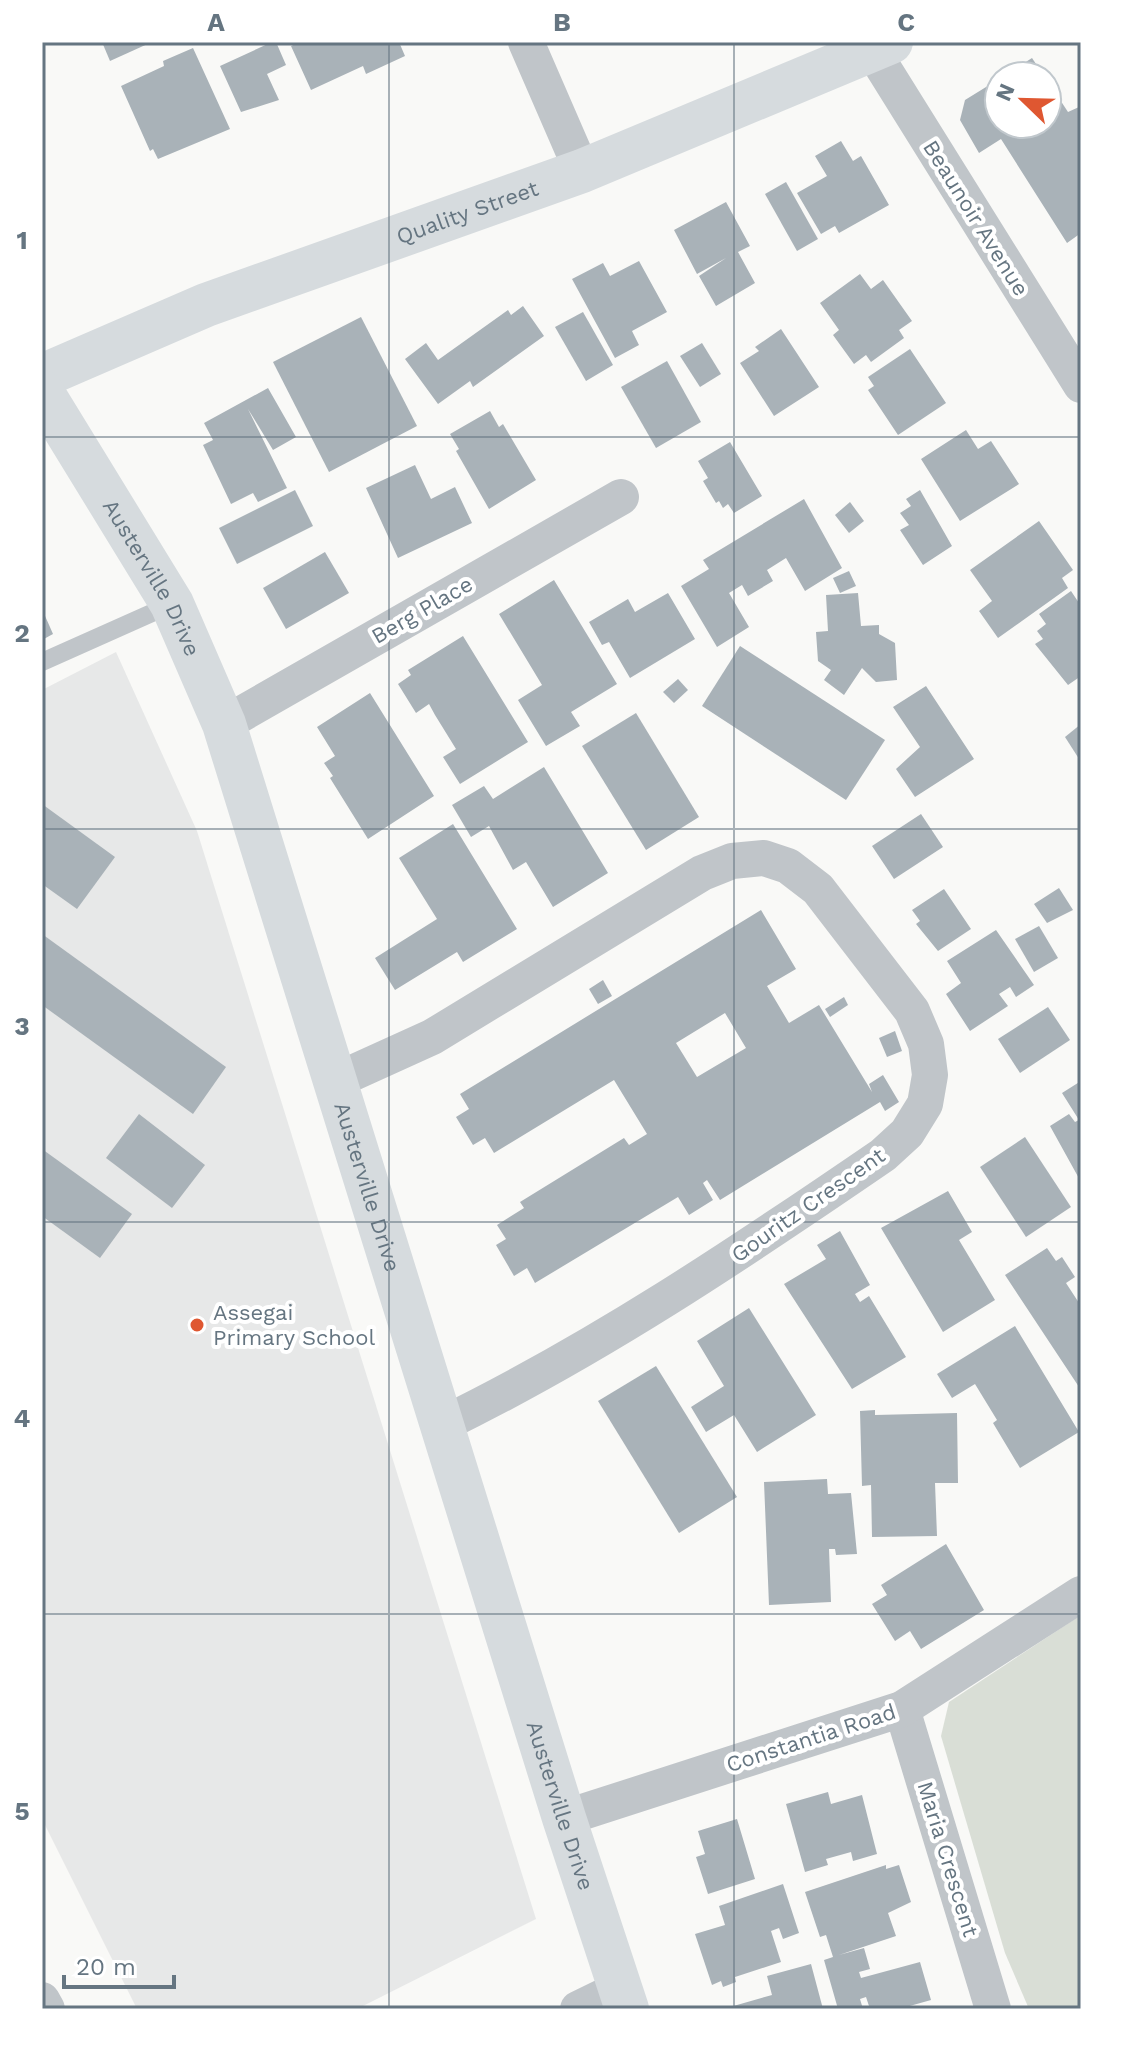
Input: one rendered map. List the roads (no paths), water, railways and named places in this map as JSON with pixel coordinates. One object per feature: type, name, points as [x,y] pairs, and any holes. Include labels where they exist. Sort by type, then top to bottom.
[{"type":"street","points":[[526,42],[582,171]]},
{"type":"street","name":"Quality Street","points":[[42,376],[206,305],[582,171],[882,46]]},
{"type":"street","name":"Beaunoir Avenue","points":[[882,46],[1081,385]]},
{"type":"street","name":"Austerville Drive","points":[[42,392],[172,604],[224,724],[623,1999]]},
{"type":"street","name":"Berg Place","points":[[224,724],[621,497]]},
{"type":"street","name":"Gouritz Crescent","points":[[335,1081],[432,1037],[702,873],[732,861],[764,858],[788,866],[818,889],[912,1011],[926,1044],[930,1075],[925,1104],[907,1133],[883,1155],[711,1272],[514,1390],[441,1425]]},
{"type":"street","name":"Constantia Road","points":[[564,1818],[902,1709],[1081,1594]]},
{"type":"street","name":"Maria Crescent","points":[[902,1709],[993,2009]]},
{"type":"street","points":[[578,2009],[623,1999]]},
{"type":"street","points":[[42,2000],[47,2009]]},
{"type":"lane","points":[[42,662],[172,604]]},
{"type":"place","name":"Assegai Primary School","points":[[197,1325]]}]
